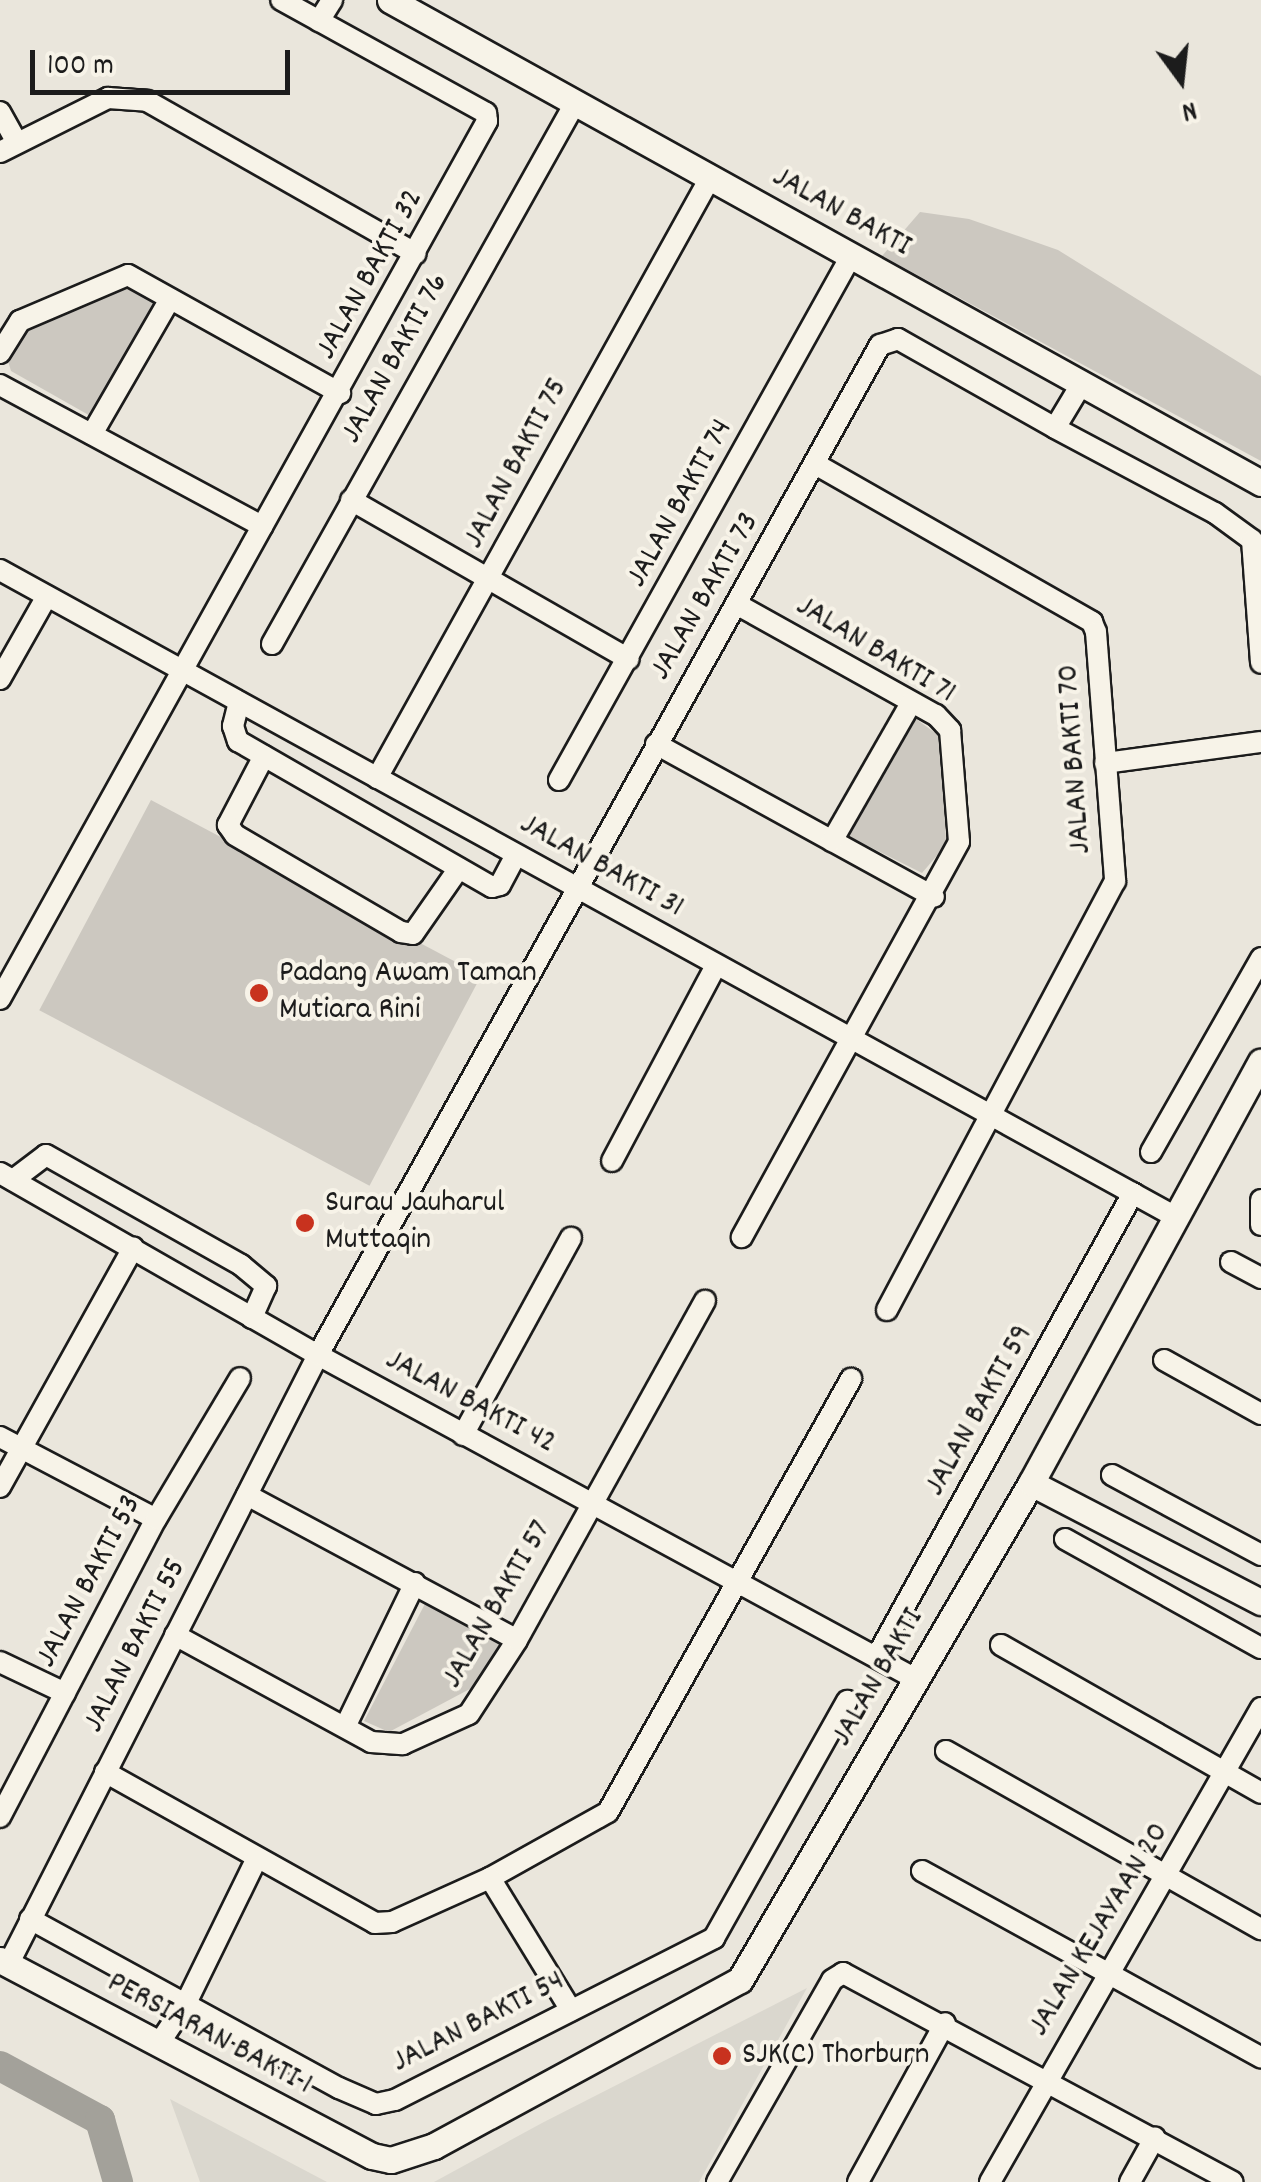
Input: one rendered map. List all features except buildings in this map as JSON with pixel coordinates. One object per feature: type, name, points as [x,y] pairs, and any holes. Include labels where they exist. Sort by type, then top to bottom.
[{"type":"street","name":"JALAN BAKTI 32","points":[[0,998],[484,130],[486,114],[281,0]]},
{"type":"street","points":[[319,21],[332,0]]},
{"type":"street","name":"JALAN BAKTI","points":[[390,0],[1261,483]]},
{"type":"street","points":[[0,112],[9,148],[108,98],[147,101],[416,254]]},
{"type":"street","name":"JALAN BAKTI 76","points":[[272,644],[574,105]]},
{"type":"street","name":"JALAN BAKTI 75","points":[[378,778],[710,178]]},
{"type":"street","name":"JALAN BAKTI 74","points":[[560,780],[851,256]]},
{"type":"street","points":[[0,353],[20,321],[117,277],[128,276],[340,393]]},
{"type":"street","points":[[92,434],[170,299]]},
{"type":"street","name":"JALAN BAKTI 73","points":[[318,1355],[576,886],[888,338],[1056,428]]},
{"type":"street","points":[[1082,383],[1056,428],[1244,530],[1252,540],[1261,662]]},
{"type":"street","points":[[0,384],[262,526]]},
{"type":"street","name":"JALAN BAKTI 70","points":[[817,465],[1092,622],[1115,882],[888,1310]]},
{"type":"street","points":[[351,500],[629,659]]},
{"type":"street","name":"JALAN BAKTI 31","points":[[0,570],[183,665],[239,702],[1174,1216]]},
{"type":"street","points":[[0,679],[47,596]]},
{"type":"street","name":"JALAN BAKTI 71","points":[[738,604],[912,703],[950,730],[959,842],[934,897],[850,1038],[742,1237]]},
{"type":"street","points":[[239,702],[233,726],[238,741],[459,868],[500,885],[516,855]]},
{"type":"street","points":[[832,841],[912,703]]},
{"type":"street","points":[[1105,763],[1261,742]]},
{"type":"street","points":[[656,744],[934,897]]},
{"type":"street","points":[[264,756],[228,825],[235,835],[401,932],[413,934],[459,868]]},
{"type":"street","points":[[1152,1152],[1261,958]]},
{"type":"street","points":[[612,1161],[716,964]]},
{"type":"street","name":"JALAN BAKTI","points":[[391,2160],[434,2146],[740,1980],[1031,1483],[1261,1062]]},
{"type":"street","points":[[6,1176],[46,1155],[242,1265],[266,1286],[252,1318]]},
{"type":"street","name":"JALAN BAKTI 42","points":[[6,1176],[318,1355],[916,1679]]},
{"type":"street","name":"JALAN BAKTI 59","points":[[877,1656],[1133,1193]]},
{"type":"street","points":[[1261,1200],[1261,1225]]},
{"type":"street","points":[[463,1435],[571,1238]]},
{"type":"street","points":[[0,1486],[133,1248]]},
{"type":"street","points":[[1231,1262],[1261,1278]]},
{"type":"street","name":"JALAN BAKTI 57","points":[[175,1635],[371,1742],[404,1744],[469,1714],[517,1640],[704,1301]]},
{"type":"street","name":"JALAN BAKTI 55","points":[[4,1963],[30,1920],[318,1355]]},
{"type":"street","points":[[1164,1360],[1261,1414]]},
{"type":"street","name":"JALAN BAKTI 53","points":[[0,1816],[156,1519],[240,1378]]},
{"type":"street","points":[[105,1772],[256,1860],[375,1923],[392,1922],[490,1878],[608,1812],[851,1380]]},
{"type":"street","points":[[0,1437],[156,1519]]},
{"type":"street","points":[[1112,1475],[1261,1555]]},
{"type":"street","points":[[1031,1483],[1261,1602]]},
{"type":"street","points":[[246,1495],[517,1640]]},
{"type":"street","points":[[1065,1539],[1261,1648]]},
{"type":"street","points":[[345,1727],[416,1583]]},
{"type":"street","points":[[1000,1646],[1261,1793]]},
{"type":"street","points":[[0,1662],[65,1693]]},
{"type":"street","name":"JALAN BAKTI 54","points":[[30,1920],[376,2104],[714,1938],[848,1701]]},
{"type":"street","name":"JALAN KEJAYAAN 20","points":[[990,2182],[1046,2080],[1169,1878],[1261,1708]]},
{"type":"street","points":[[946,1751],[1261,1928]]},
{"type":"street","points":[[158,2045],[186,2003],[256,1860]]},
{"type":"street","points":[[922,1871],[1261,2057]]},
{"type":"street","points":[[490,1878],[571,2010]]},
{"type":"street","name":"PERSIARAN BAKTI 1","points":[[4,1963],[372,2156],[391,2160]]},
{"type":"street","points":[[717,2182],[832,1980],[853,1974],[1232,2182]]},
{"type":"street","points":[[858,2182],[945,2023]]},
{"type":"street","points":[[1130,2182],[1155,2137]]},
{"type":"shaded area","points":[[920,212],[969,219],[1058,250],[1261,376],[1261,461],[882,256]]},
{"type":"shaded area","points":[[118,283],[161,305],[94,418],[11,371],[8,361],[23,328]]},
{"type":"shaded area","points":[[912,716],[938,735],[943,748],[946,845],[922,873],[844,834]]},
{"type":"shaded area","name":"Padang Awam Taman Mutiara Rini","points":[[151,800],[481,976],[369,1186],[39,1010]]},
{"type":"shaded area","points":[[428,1598],[506,1642],[481,1683],[389,1732],[364,1721]]},
{"type":"shaded area","name":"SJK(C) Thorburn","points":[[807,1988],[699,2182],[434,2182],[542,2123]]},
{"type":"shaded area","points":[[170,2099],[327,2182],[200,2182]]},
{"type":"waterway","points":[[0,2066],[100,2120],[118,2182]]},
{"type":"place","name":"Padang Awam Taman Mutiara Rini","points":[[259,993]]},
{"type":"place","name":"Surau Jauharul Muttaqin","points":[[305,1223]]},
{"type":"place","name":"SJK(C) Thorburn","points":[[722,2056]]}]
